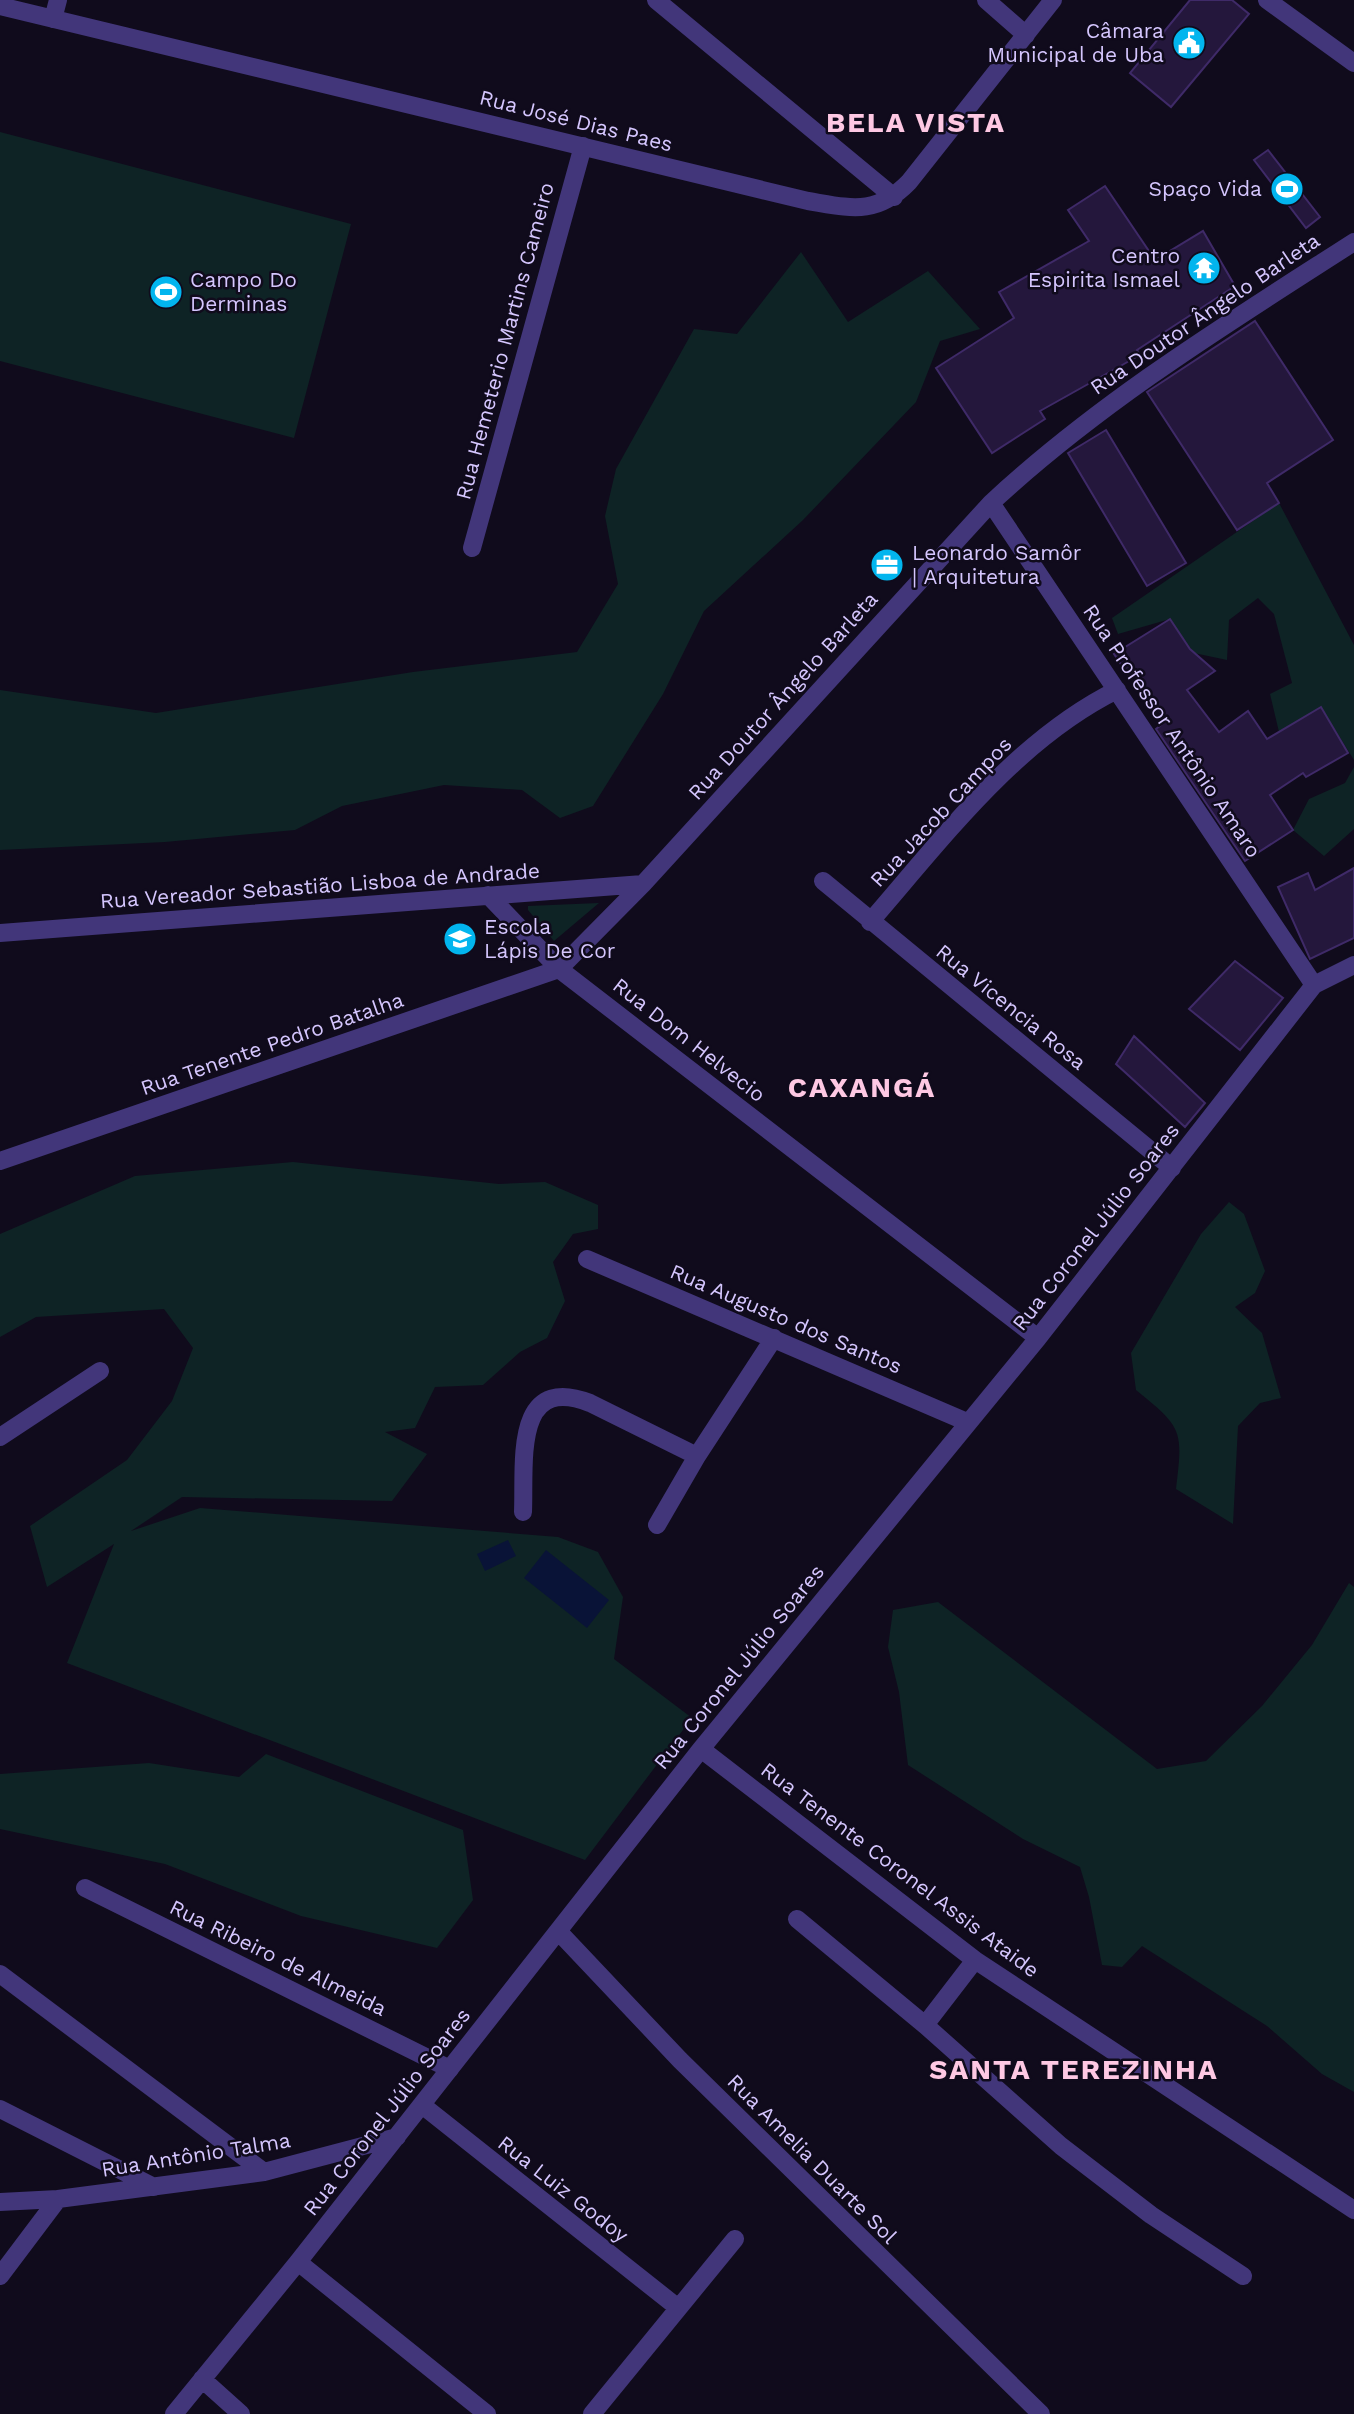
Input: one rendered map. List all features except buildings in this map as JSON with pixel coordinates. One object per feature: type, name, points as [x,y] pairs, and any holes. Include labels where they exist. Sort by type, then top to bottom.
[{"type":"street","points":[[53,19],[58,0]]},
{"type":"street","points":[[656,0],[894,197],[1053,0]]},
{"type":"street","points":[[986,0],[1026,35]]},
{"type":"street","points":[[1267,0],[1354,64]]},
{"type":"street","name":"Rua José Dias Paes","points":[[0,6],[836,206],[876,206],[894,197]]},
{"type":"street","name":"Rua Hemeterio Martins Cameiro","points":[[472,548],[583,146]]},
{"type":"street","name":"Rua Doutor Ângelo Barleta","points":[[559,969],[643,884],[991,503],[1040,458],[1093,416],[1191,347],[1354,243]]},
{"type":"street","name":"Rua Professor Antônio Amaro","points":[[991,503],[1314,985]]},
{"type":"street","name":"Rua Jacob Campos","points":[[870,922],[978,801],[1028,752],[1083,709],[1118,690]]},
{"type":"street","name":"Rua Vicencia Rosa","points":[[823,881],[1172,1168]]},
{"type":"street","name":"Rua Vereador Sebastião Lisboa de Andrade","points":[[0,933],[643,884]]},
{"type":"street","name":"Rua Dom Helvecio","points":[[488,895],[559,969],[1038,1338]]},
{"type":"street","name":"Rua Coronel Júlio Soares","points":[[174,2414],[299,2262],[701,1749],[1038,1338],[1314,985],[1354,965]]},
{"type":"street","name":"Rua Tenente Pedro Batalha","points":[[0,1161],[559,969]]},
{"type":"street","name":"Rua Augusto dos Santos","points":[[587,1259],[967,1422]]},
{"type":"street","points":[[657,1525],[697,1455],[774,1338]]},
{"type":"street","points":[[0,1437],[100,1371]]},
{"type":"street","points":[[523,1512],[526,1442],[531,1420],[544,1399],[555,1395],[572,1396],[590,1403],[697,1455]]},
{"type":"street","name":"Rua Tenente Coronel Assis Ataide","points":[[701,1749],[975,1961],[1354,2210]]},
{"type":"street","name":"Rua Ribeiro de Almeida","points":[[85,1888],[450,2069]]},
{"type":"street","points":[[797,1919],[925,2025],[1071,2154],[1151,2214],[1243,2276]]},
{"type":"street","name":"Rua Amelia Duarte Sol","points":[[558,1931],[680,2060],[1041,2414]]},
{"type":"street","points":[[925,2025],[975,1961]]},
{"type":"street","points":[[0,1974],[264,2172]]},
{"type":"street","name":"Rua Luiz Godoy","points":[[422,2105],[677,2307]]},
{"type":"street","points":[[0,2109],[154,2188]]},
{"type":"street","name":"Rua Antônio Talma","points":[[0,2202],[58,2199],[264,2172],[397,2137]]},
{"type":"street","points":[[0,2276],[58,2199]]},
{"type":"street","points":[[592,2414],[734,2239]]},
{"type":"street","points":[[299,2262],[487,2414]]},
{"type":"street","points":[[202,2379],[241,2414]]},
{"type":"green space","name":"Campo Do Derminas","points":[[0,132],[351,224],[294,438],[0,361]]},
{"type":"green space","points":[[801,252],[848,322],[928,271],[980,329],[940,341],[916,402],[803,520],[704,611],[663,694],[593,806],[560,818],[522,790],[444,785],[342,806],[295,830],[165,842],[0,850],[0,690],[156,713],[413,672],[577,652],[618,584],[605,516],[616,469],[694,329],[737,334]]},
{"type":"green space","points":[[1279,503],[1354,645],[1354,760],[1321,707],[1279,732],[1270,694],[1292,683],[1274,614],[1258,598],[1229,620],[1227,660],[1194,653],[1170,619],[1118,634],[1112,618]]},
{"type":"green space","points":[[1354,767],[1354,829],[1324,856],[1293,830],[1309,799],[1345,783]]},
{"type":"green space","points":[[599,903],[554,941],[528,910],[528,906]]},
{"type":"green space","points":[[293,1162],[499,1184],[545,1182],[598,1205],[598,1229],[573,1234],[553,1262],[565,1301],[547,1338],[520,1352],[483,1385],[435,1387],[415,1428],[385,1432],[427,1454],[392,1501],[182,1497],[131,1531],[200,1508],[558,1537],[598,1552],[623,1597],[614,1659],[692,1718],[585,1860],[67,1663],[114,1544],[47,1587],[30,1526],[127,1460],[172,1401],[193,1348],[164,1309],[36,1317],[0,1337],[0,1234],[135,1176]]},
{"type":"green space","points":[[1229,1202],[1244,1214],[1265,1271],[1255,1293],[1235,1307],[1262,1333],[1281,1398],[1260,1403],[1238,1426],[1233,1524],[1176,1489],[1179,1442],[1176,1432],[1163,1413],[1136,1390],[1131,1353],[1201,1234]]},
{"type":"green space","points":[[1349,1583],[1354,1587],[1354,2092],[1322,2074],[1267,2026],[1142,1946],[1122,1967],[1102,1965],[1089,1897],[1080,1867],[1023,1839],[908,1765],[899,1692],[888,1647],[893,1610],[938,1602],[1157,1769],[1206,1761],[1262,1706],[1312,1645]]},
{"type":"green space","points":[[266,1754],[463,1830],[473,1900],[437,1948],[301,1916],[165,1864],[0,1829],[0,1774],[149,1763],[239,1777]]},
{"type":"water","points":[[508,1540],[516,1556],[485,1571],[477,1554]]},
{"type":"water","points":[[546,1550],[609,1600],[587,1628],[524,1578]]},
{"type":"place","name":"Câmara Municipal de Uba","points":[[1189,43]]},
{"type":"place","name":"Spaço Vida","points":[[1287,189]]},
{"type":"place","name":"Centro Espirita Ismael","points":[[1204,268]]},
{"type":"place","name":"Campo Do Derminas","points":[[166,292]]},
{"type":"place","name":"Leonardo Samôr | Arquitetura","points":[[887,565]]},
{"type":"place","name":"Escola Lápis De Cor","points":[[460,939]]},
{"type":"district","name":"BELA VISTA","points":[[916,122]]},
{"type":"district","name":"CAXANGÁ","points":[[862,1087]]},
{"type":"district","name":"SANTA TEREZINHA","points":[[1074,2069]]}]
